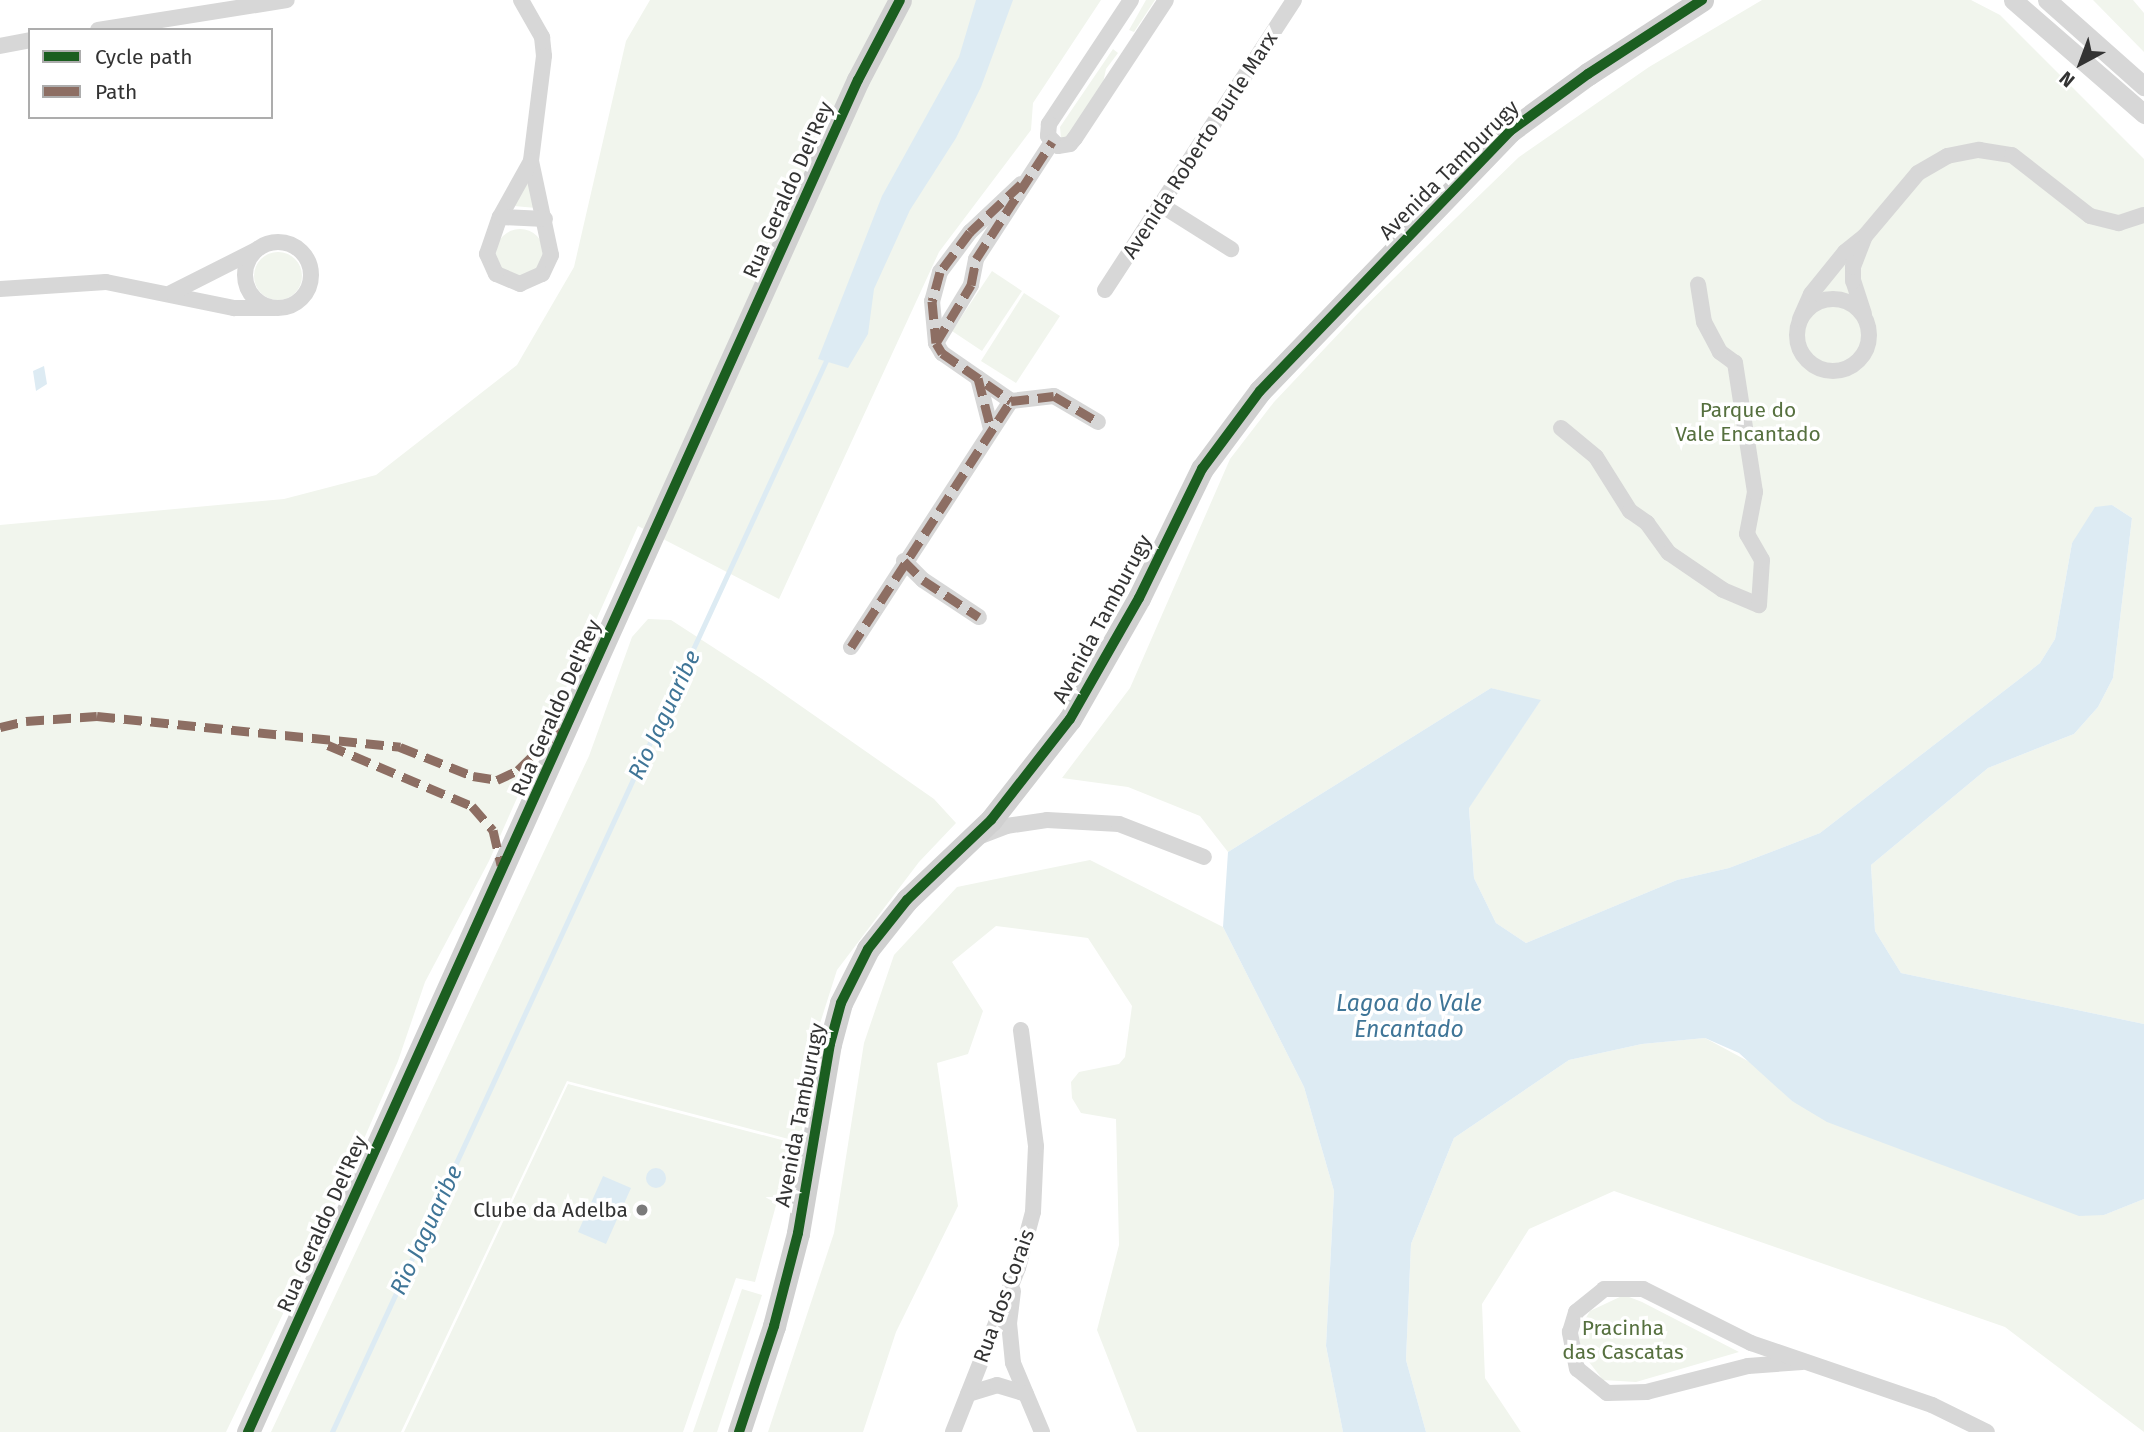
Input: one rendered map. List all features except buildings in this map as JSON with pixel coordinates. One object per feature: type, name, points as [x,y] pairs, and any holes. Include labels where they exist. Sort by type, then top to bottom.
[{"type":"main road","name":"Rua Geraldo Del'Rey","points":[[248,1432],[858,80],[900,0]]},
{"type":"main road","name":"Avenida Tamburugy","points":[[739,1432],[774,1326],[798,1233],[817,1105],[841,1003],[853,975],[886,923],[971,840],[1070,719],[1139,598],[1202,470],[1260,391],[1510,131],[1588,74],[1703,0]]},
{"type":"street","points":[[111,28],[287,0]]},
{"type":"street","points":[[521,0],[542,37],[544,56],[531,161],[545,219],[548,266],[532,281],[520,284],[507,282],[489,264],[489,242],[531,161]]},
{"type":"street","points":[[936,343],[971,285],[974,268],[1021,184],[1052,142],[1049,124],[1131,0]]},
{"type":"street","points":[[1052,142],[1070,144],[1166,0]]},
{"type":"street","name":"Avenida Roberto Burle Marx","points":[[1105,290],[1294,0]]},
{"type":"street","points":[[2013,0],[2144,114]]},
{"type":"street","points":[[2047,0],[2144,86]]},
{"type":"street","points":[[1110,32],[1134,48]]},
{"type":"street","points":[[0,46],[28,40]]},
{"type":"street","points":[[2126,100],[2144,124]]},
{"type":"street","points":[[1865,236],[1853,267],[1853,281],[1869,336],[1860,359],[1850,367],[1824,370],[1812,365],[1798,344],[1800,319],[1811,294],[1918,173],[1947,156],[1967,150],[2012,155],[2090,216],[2119,223],[2144,215]]},
{"type":"street","points":[[1021,184],[984,217],[940,272],[932,301],[936,343],[942,354],[1011,401],[1054,396],[1098,422]]},
{"type":"street","points":[[1161,205],[1231,249]]},
{"type":"street","points":[[500,217],[545,219]]},
{"type":"street","points":[[0,289],[75,281],[171,293],[234,308],[275,308],[303,297],[310,267],[299,249],[289,244],[258,248],[171,293]]},
{"type":"street","points":[[258,248],[247,264],[246,284],[257,301],[275,308]]},
{"type":"street","points":[[953,254],[974,268]]},
{"type":"street","points":[[1561,428],[1595,457],[1630,511],[1647,523],[1669,553],[1723,590],[1759,605],[1762,561],[1747,534],[1755,492],[1735,363],[1720,352],[1704,322],[1698,284]]},
{"type":"street","points":[[1800,319],[1808,308],[1835,299],[1849,302],[1867,323]]},
{"type":"street","points":[[978,378],[991,429]]},
{"type":"street","points":[[851,647],[904,561],[1011,401]]},
{"type":"street","points":[[904,561],[923,580],[979,617]]},
{"type":"street","points":[[971,840],[1006,826],[1084,821],[1119,824],[1204,857]]},
{"type":"street","name":"Rua dos Corais","points":[[953,1432],[1028,1238],[1036,1185],[1021,1030]]},
{"type":"street","points":[[1018,1268],[1009,1343],[1041,1432]]},
{"type":"street","points":[[1802,1362],[1748,1366],[1647,1392],[1607,1393],[1577,1369],[1570,1332],[1576,1312],[1588,1299],[1604,1289],[1643,1289],[1751,1343],[1932,1405],[1987,1432]]},
{"type":"street","points":[[1748,1366],[1751,1343]]},
{"type":"street","name":"Rua dos Corais","points":[[968,1394],[997,1385],[1026,1394]]},
{"type":"green space","points":[[650,0],[1101,0],[1033,103],[1031,130],[939,252],[779,599],[638,526],[489,861],[425,982],[398,1061],[332,1212],[226,1432],[0,1432],[0,525],[284,499],[376,475],[517,365],[574,267],[626,41]]},
{"type":"green space","points":[[1146,0],[1155,0],[1134,32],[1129,30]]},
{"type":"green space","name":"Parque do Vale Encantado","points":[[1762,0],[1971,0],[2000,15],[2144,159],[2144,1024],[1901,973],[1875,931],[1871,865],[1988,768],[2074,734],[2098,707],[2113,678],[2132,518],[2112,505],[2072,543],[2055,639],[2040,663],[1820,833],[1729,868],[1677,880],[1526,943],[1496,923],[1474,878],[1469,807],[1540,701],[1491,688],[1228,852],[1200,816],[1128,787],[1062,778],[1130,688],[1230,459],[1274,402],[1361,310],[1519,157],[1649,67]]},
{"type":"green space","points":[[2093,0],[2133,0],[2144,13],[2144,52]]},
{"type":"green space","points":[[1113,49],[1118,53],[1106,69],[1101,92],[1070,136],[1061,139],[1060,127]]},
{"type":"green space","points":[[528,179],[536,208],[514,206]]},
{"type":"green space","points":[[520,229],[537,236],[544,253],[537,270],[520,277],[503,270],[496,253],[503,236]]},
{"type":"green space","points":[[278,252],[295,259],[302,276],[295,293],[278,300],[261,293],[254,276],[261,259]]},
{"type":"green space","points":[[992,271],[1022,291],[982,351],[952,331]]},
{"type":"green space","points":[[1024,293],[1060,316],[1016,383],[981,361]]},
{"type":"green space","points":[[648,619],[671,620],[765,681],[934,799],[956,823],[919,862],[837,970],[817,1033],[800,1142],[567,1081],[401,1432],[271,1432],[589,756],[632,637]]},
{"type":"green space","points":[[1090,860],[1223,927],[1304,1087],[1334,1191],[1326,1346],[1343,1432],[1137,1432],[1097,1330],[1119,1245],[1116,1119],[1081,1113],[1072,1098],[1071,1082],[1079,1072],[1119,1064],[1125,1057],[1132,1006],[1088,938],[996,926],[952,962],[983,1011],[968,1054],[937,1063],[958,1206],[896,1332],[863,1432],[768,1432],[834,1233],[864,1043],[894,955],[957,887]]},
{"type":"green space","points":[[1705,1038],[1759,1067],[1792,1101],[2104,1215],[2144,1199],[2144,1432],[2005,1327],[1614,1191],[1529,1229],[1482,1304],[1485,1378],[1521,1432],[1426,1432],[1406,1360],[1411,1244],[1454,1138],[1569,1060],[1642,1044]]},
{"type":"green space","name":"Clube da Adelba","points":[[568,1084],[793,1143],[755,1282],[736,1278],[683,1432],[404,1432]]},
{"type":"green space","points":[[742,1289],[762,1295],[717,1432],[693,1432]]},
{"type":"green space","name":"Pracinha das Cascatas","points":[[1624,1295],[1739,1352],[1636,1382],[1603,1380],[1579,1349],[1580,1328],[1590,1311]]},
{"type":"water","points":[[976,0],[1013,0],[981,87],[956,138],[910,210],[874,289],[868,334],[848,368],[818,359],[882,196],[959,57]]},
{"type":"water","points":[[44,366],[47,384],[36,391],[33,371]]},
{"type":"water","name":"Lagoa do Vale Encantado","points":[[2112,505],[2132,518],[2113,678],[2098,707],[2074,734],[1988,768],[1871,865],[1875,931],[1901,973],[2144,1024],[2144,1199],[2104,1215],[2079,1216],[1827,1122],[1792,1101],[1739,1053],[1705,1038],[1642,1044],[1569,1060],[1454,1138],[1411,1244],[1406,1360],[1426,1432],[1343,1432],[1326,1346],[1334,1191],[1304,1087],[1223,927],[1228,852],[1491,688],[1541,700],[1469,808],[1474,878],[1496,923],[1526,943],[1677,880],[1729,868],[1820,833],[2040,663],[2055,639],[2072,543],[2095,507]]},
{"type":"water","points":[[656,1168],[663,1171],[666,1178],[663,1185],[656,1188],[649,1185],[646,1178],[649,1171]]},
{"type":"water","points":[[603,1176],[631,1188],[606,1244],[578,1232]]},
{"type":"waterway","name":"Rio Jaguaribe","points":[[332,1432],[827,359]]},
{"type":"marked path","points":[[936,343],[971,285],[976,259],[1052,142]]},
{"type":"marked path","points":[[1021,184],[970,232],[940,272],[932,301],[936,343],[942,353],[1011,401],[1054,396],[1098,422]]},
{"type":"marked path","points":[[978,378],[991,429]]},
{"type":"marked path","points":[[851,647],[1011,401]]},
{"type":"marked path","points":[[904,561],[923,580],[979,617]]},
{"type":"marked path","points":[[0,727],[26,721],[97,716],[400,747],[473,776],[497,780],[518,770],[560,729]]},
{"type":"marked path","points":[[328,745],[472,806],[493,830],[501,865]]},
{"type":"cycle path","points":[[248,1432],[858,80],[900,0]]},
{"type":"cycle path","points":[[739,1432],[774,1326],[798,1233],[830,1044],[841,1003],[868,949],[907,900],[991,820],[1070,719],[1139,598],[1202,469],[1260,391],[1510,131],[1588,74],[1702,0]]},
{"type":"place","name":"Clube da Adelba","points":[[642,1210]]}]
